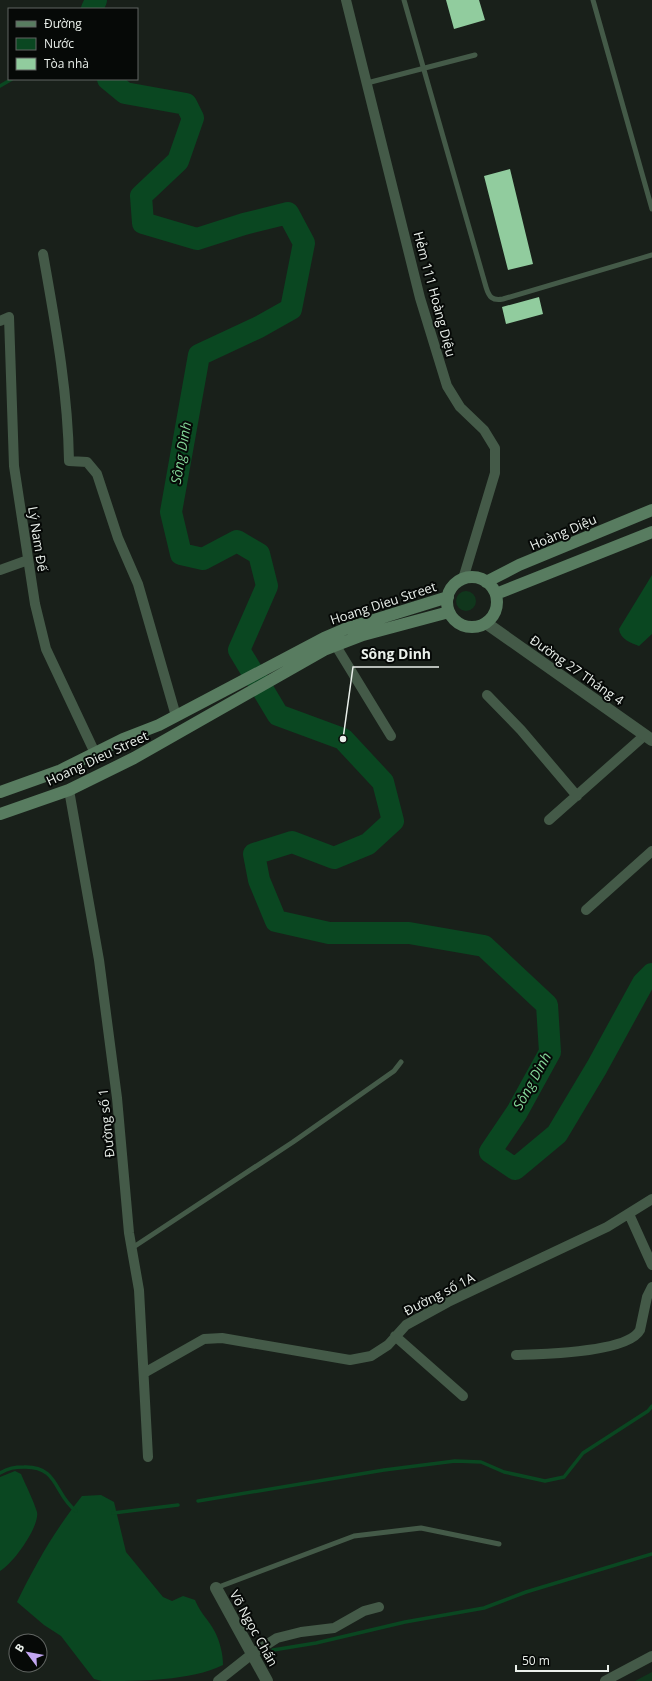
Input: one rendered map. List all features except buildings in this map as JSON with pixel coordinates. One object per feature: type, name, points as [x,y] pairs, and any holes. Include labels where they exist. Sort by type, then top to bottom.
[{"type":"main road","name":"Hoàng Diệu","points":[[486,582],[519,565],[652,510]]},
{"type":"main road","points":[[496,594],[652,532]]},
{"type":"main road","points":[[471,578],[486,582],[496,594],[497,602],[496,610],[486,623],[479,626],[465,626],[453,618],[449,612],[447,604],[451,589],[463,579],[471,578]]},
{"type":"main road","name":"Hoang Dieu Street","points":[[0,792],[59,771],[94,753],[176,716],[283,658],[345,629],[448,597]]},
{"type":"main road","name":"Hoang Dieu Street","points":[[0,814],[69,790],[134,758],[289,670],[336,646],[363,635],[449,612]]},
{"type":"street","name":"Hẻm 111 Hoàng Diệu","points":[[346,0],[420,298],[447,386],[460,407],[484,430],[495,448],[495,473],[463,579]]},
{"type":"street","points":[[43,254],[62,368],[68,418],[69,461],[87,462],[97,474],[118,538],[138,584],[176,716]]},
{"type":"street","name":"Lý Nam Đế","points":[[5,319],[14,466],[35,604],[46,649],[94,753]]},
{"type":"street","points":[[0,570],[28,560]]},
{"type":"street","name":"Đường 27 Tháng 4","points":[[486,623],[648,737]]},
{"type":"street","points":[[336,646],[391,736]]},
{"type":"street","points":[[487,694],[521,730],[577,796]]},
{"type":"street","points":[[549,820],[648,737]]},
{"type":"street","name":"Đường số 1","points":[[69,790],[99,960],[117,1098],[132,1248],[139,1290],[148,1457]]},
{"type":"street","points":[[586,910],[652,851]]},
{"type":"street","name":"Đường số 1A","points":[[144,1373],[204,1339],[222,1338],[350,1360],[371,1356],[388,1345],[406,1325],[448,1302],[607,1227],[652,1199]]},
{"type":"street","points":[[630,1214],[652,1265]]},
{"type":"street","points":[[516,1355],[574,1353],[625,1342],[637,1334],[640,1330],[647,1296],[652,1287]]},
{"type":"street","points":[[395,1336],[463,1396]]},
{"type":"street","name":"Võ Ngọc Chấn","points":[[216,1588],[267,1681]]},
{"type":"street","points":[[218,1681],[252,1654],[277,1638],[301,1632],[334,1628],[364,1611],[379,1607]]},
{"type":"street","points":[[605,1681],[652,1656]]},
{"type":"lane","points":[[404,0],[486,287],[491,298],[494,300],[503,299],[652,255]]},
{"type":"lane","points":[[593,0],[652,209]]},
{"type":"lane","points":[[367,83],[475,55]]},
{"type":"lane","points":[[132,1248],[293,1142],[394,1071],[401,1062]]},
{"type":"lane","points":[[216,1588],[354,1536],[421,1528],[499,1544]]},
{"type":"shaded area","points":[[466,591],[473,594],[476,601],[473,608],[466,611],[459,608],[456,601],[459,594]]},
{"type":"shaded area","points":[[652,1672],[652,1681],[635,1681]]},
{"type":"water","points":[[652,575],[652,634],[639,646],[624,638],[619,629]]},
{"type":"water","points":[[15,1471],[21,1474],[37,1512],[37,1518],[30,1535],[18,1553],[12,1561],[0,1571],[0,1477]]},
{"type":"water","points":[[101,1495],[114,1502],[126,1552],[163,1597],[172,1601],[183,1596],[195,1600],[199,1609],[217,1636],[222,1652],[223,1665],[196,1674],[164,1679],[102,1681],[94,1679],[61,1636],[44,1625],[17,1602],[46,1547],[82,1496]]},
{"type":"waterway","name":"Sông Dinh","points":[[92,8],[96,0]]},
{"type":"waterway","points":[[0,86],[10,80]]},
{"type":"waterway","name":"Sông Dinh","points":[[109,80],[125,93],[186,104],[193,118],[178,161],[141,196],[143,223],[197,239],[244,224],[288,213],[304,243],[291,309],[259,327],[199,355],[171,512],[181,554],[203,559],[237,541],[259,554],[267,586],[239,650],[278,715],[343,739],[383,782],[393,821],[368,844],[334,858],[292,842],[254,854],[259,880],[276,921],[329,933],[409,933],[484,946],[547,1005],[550,1052],[517,1112],[490,1152],[515,1169],[557,1134],[597,1067],[643,983],[652,974]]},
{"type":"waterway","points":[[198,1501],[384,1470],[455,1461],[481,1462],[504,1472],[545,1481],[564,1477],[583,1453],[648,1411],[652,1406]]},
{"type":"waterway","points":[[0,1473],[9,1469],[20,1467],[35,1468],[44,1471],[50,1476],[69,1504],[76,1511]]},
{"type":"waterway","points":[[113,1513],[178,1505]]},
{"type":"waterway","points":[[273,1650],[316,1643],[405,1622],[484,1608],[526,1592],[652,1554]]},
{"type":"place","name":"Sông Dinh","points":[[343,739]]}]
